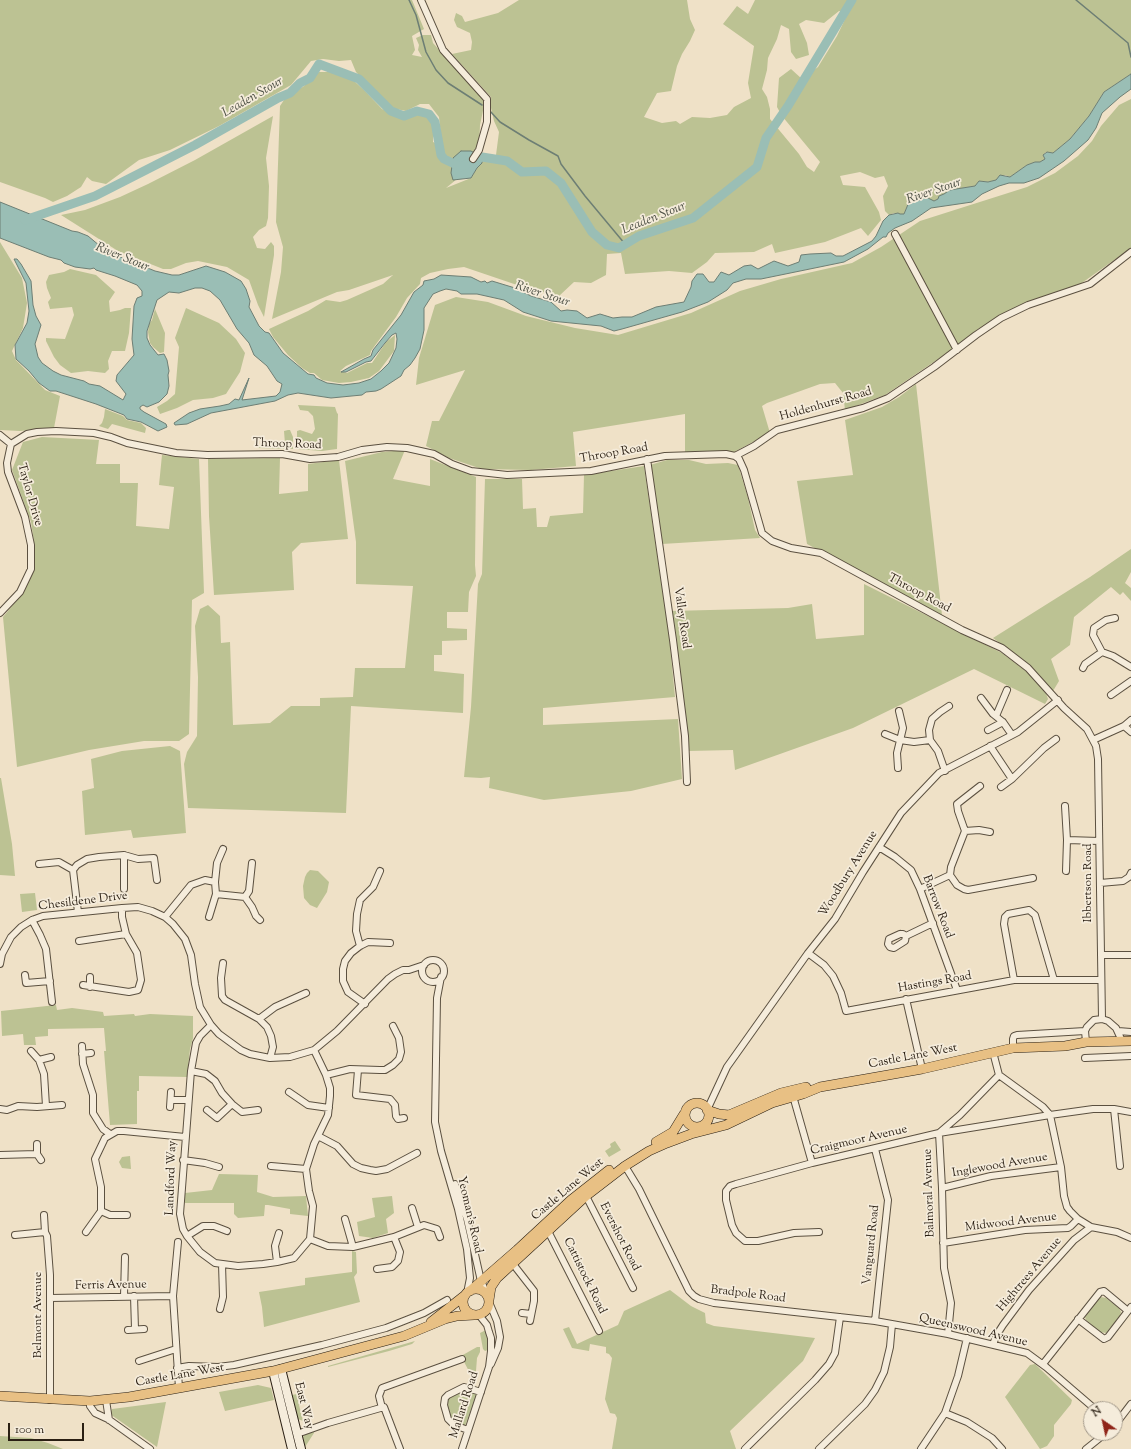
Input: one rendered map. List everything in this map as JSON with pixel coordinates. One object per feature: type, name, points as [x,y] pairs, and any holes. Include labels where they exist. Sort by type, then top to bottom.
[{"type":"main road","name":"Castle Lane West","points":[[708,1110],[719,1114],[729,1115],[781,1093],[807,1087],[818,1087],[922,1069],[1013,1048],[1065,1046],[1086,1042],[1127,1041]]},
{"type":"main road","name":"Castle Lane West","points":[[488,1300],[494,1281],[586,1196],[625,1166],[653,1149],[697,1129],[715,1128],[736,1122],[772,1103],[818,1087]]},
{"type":"main road","points":[[695,1103],[702,1104],[708,1110],[709,1117],[708,1120],[697,1129],[688,1124],[684,1114],[689,1106],[695,1103]]},
{"type":"main road","name":"Castle Lane West","points":[[424,1328],[481,1281],[587,1186],[627,1157],[673,1132],[684,1114]]},
{"type":"main road","name":"Castle Lane West","points":[[697,1129],[715,1128]]},
{"type":"main road","points":[[478,1290],[482,1291],[488,1300],[487,1309],[476,1315],[467,1312],[463,1304],[467,1293],[478,1290]]},
{"type":"main road","name":"Castle Lane West","points":[[0,1396],[50,1400],[106,1400],[254,1376],[404,1336],[453,1317],[476,1315]]},
{"type":"street","points":[[421,0],[443,50],[487,98],[487,122],[479,150],[473,160]]},
{"type":"street","points":[[895,234],[956,350]]},
{"type":"street","name":"Holdenhurst Road","points":[[735,456],[754,446],[777,430],[851,412],[888,398],[1001,318],[1028,305],[1090,284],[1131,252]]},
{"type":"street","name":"Throop Road","points":[[11,444],[27,434],[56,431],[94,433],[150,448],[176,453],[207,455],[282,454],[310,459],[338,457],[362,450],[387,447],[407,448],[434,454],[452,464],[471,471],[507,475],[591,472],[665,456],[726,454],[735,456],[739,459],[744,470],[762,533],[772,541],[791,548],[821,553],[962,630],[1002,648],[1028,668],[1064,708],[1087,729],[1094,743]]},
{"type":"street","points":[[0,435],[11,444]]},
{"type":"street","name":"Taylor Drive","points":[[0,613],[20,592],[31,568],[31,545],[27,524],[8,472],[7,462],[11,444]]},
{"type":"street","name":"Valley Road","points":[[646,459],[673,640],[685,736],[687,782]]},
{"type":"street","points":[[1115,618],[1106,620],[1097,626],[1093,630],[1094,637],[1102,652],[1113,656],[1131,667]]},
{"type":"street","points":[[1083,668],[1085,664],[1102,652]]},
{"type":"street","points":[[1111,696],[1131,681]]},
{"type":"street","points":[[996,716],[1007,690]]},
{"type":"street","points":[[981,698],[1003,722],[1012,736]]},
{"type":"street","name":"Woodbury Avenue","points":[[708,1110],[727,1067],[808,953],[835,919],[878,847],[901,813],[939,774],[990,746],[1012,736],[1058,700]]},
{"type":"street","points":[[945,770],[938,751],[930,740],[929,730],[932,719],[949,706]]},
{"type":"street","points":[[898,768],[897,753],[903,728],[899,711]]},
{"type":"street","points":[[1094,743],[1124,726],[1131,720]]},
{"type":"street","points":[[988,730],[1003,722]]},
{"type":"street","points":[[1124,726],[1131,732]]},
{"type":"street","points":[[885,734],[900,740],[914,742],[930,740]]},
{"type":"street","points":[[1001,787],[1012,779],[1044,748],[1056,739]]},
{"type":"street","name":"Ibbertson Road","points":[[1094,743],[1098,759],[1101,955],[1100,980],[1102,1019]]},
{"type":"street","points":[[990,746],[1012,779]]},
{"type":"street","points":[[980,786],[957,804],[958,812],[965,831],[951,867],[950,875],[957,885],[968,890],[1033,878]]},
{"type":"street","points":[[1065,806],[1067,840],[1066,871]]},
{"type":"street","points":[[965,831],[979,830],[990,832]]},
{"type":"street","points":[[1067,840],[1099,841]]},
{"type":"street","name":"Barrow Road","points":[[878,847],[895,857],[911,870],[920,889],[957,990]]},
{"type":"street","points":[[209,917],[216,894],[215,882],[217,863],[223,849]]},
{"type":"street","points":[[124,855],[124,889]]},
{"type":"street","points":[[78,912],[73,870],[77,865],[87,859],[124,855],[138,859],[154,858],[157,880]]},
{"type":"street","points":[[39,864],[59,862],[73,870]]},
{"type":"street","points":[[245,897],[248,891],[252,863]]},
{"type":"street","points":[[360,946],[356,931],[360,900],[373,887],[380,871]]},
{"type":"street","points":[[1100,883],[1123,881],[1129,877],[1131,873]]},
{"type":"street","points":[[920,889],[950,875]]},
{"type":"street","points":[[165,917],[191,885],[205,880],[215,882]]},
{"type":"street","points":[[216,894],[245,897],[260,920]]},
{"type":"street","name":"Chesildene Drive","points":[[0,964],[4,950],[11,937],[21,927],[32,920],[43,916],[138,907],[152,910],[165,917],[177,928],[187,943],[192,956],[195,984],[200,1007],[211,1025],[219,1034],[241,1050],[270,1058],[290,1057],[314,1050],[327,1040],[365,1004],[388,979],[403,970],[409,970],[424,965]]},
{"type":"street","points":[[82,985],[128,992],[138,990],[141,980],[137,954],[126,934],[122,917],[122,908]]},
{"type":"street","points":[[1014,980],[1004,924],[1005,917],[1008,914],[1029,910],[1035,915],[1054,980]]},
{"type":"street","points":[[32,920],[46,949],[52,1002]]},
{"type":"street","points":[[906,936],[932,923]]},
{"type":"street","points":[[79,941],[126,934]]},
{"type":"street","points":[[365,1004],[348,992],[343,981],[345,961],[351,953],[368,942],[390,943]]},
{"type":"street","name":"Hastings Road","points":[[808,953],[824,965],[833,976],[841,993],[846,1011],[1014,980],[1100,980]]},
{"type":"street","points":[[1101,955],[1131,955]]},
{"type":"street","points":[[409,970],[423,976],[426,979],[434,981],[441,978],[443,969],[440,963],[431,960],[424,965],[422,970],[423,976]]},
{"type":"street","points":[[223,963],[221,978],[222,996],[225,1000],[259,1019],[267,1026],[273,1047],[270,1058]]},
{"type":"street","points":[[25,975],[26,983],[50,981]]},
{"type":"street","points":[[90,977],[90,987]]},
{"type":"street","name":"Yeoman's Road","points":[[441,978],[437,998],[435,1122],[467,1249],[470,1278],[467,1293]]},
{"type":"street","name":"Yeoman's Road","points":[[431,981],[437,998]]},
{"type":"street","points":[[259,1019],[275,1007],[306,992]]},
{"type":"street","points":[[906,999],[922,1069]]},
{"type":"street","points":[[1086,1042],[1085,1031],[1087,1027],[1094,1020],[1102,1019],[1112,1024],[1127,1041]]},
{"type":"street","name":"Landford Way","points":[[211,1025],[200,1036],[196,1044],[191,1071],[180,1214],[183,1229],[200,1252],[215,1262],[238,1266],[263,1264],[294,1258],[310,1239]]},
{"type":"street","points":[[326,1075],[350,1069],[385,1070],[399,1060],[401,1052],[399,1038],[393,1026]]},
{"type":"street","points":[[1013,1048],[1013,1039],[1014,1036],[1017,1035],[1046,1032],[1085,1031]]},
{"type":"street","points":[[1118,1031],[1131,1032]]},
{"type":"street","points":[[82,1046],[83,1064],[93,1095],[93,1113],[103,1129],[110,1134]]},
{"type":"street","points":[[314,1050],[326,1075],[330,1088],[328,1114],[309,1157],[306,1169],[313,1206],[310,1239],[328,1246],[353,1247],[394,1237],[424,1225],[437,1229],[440,1237]]},
{"type":"street","points":[[30,1051],[39,1060],[44,1074],[46,1106]]},
{"type":"street","points":[[993,1052],[999,1075],[1043,1107],[1050,1115],[1061,1167],[1064,1196],[1067,1207],[1078,1219],[1091,1227],[1117,1232],[1131,1238]]},
{"type":"street","points":[[82,1054],[91,1053]]},
{"type":"street","points":[[1085,1058],[1131,1056]]},
{"type":"street","points":[[39,1060],[52,1058]]},
{"type":"street","points":[[358,1070],[356,1094],[390,1099],[395,1104],[396,1116],[398,1119],[404,1118]]},
{"type":"street","points":[[191,1071],[206,1074],[215,1081],[222,1093],[242,1112],[258,1110]]},
{"type":"street","name":"Balmoral Avenue","points":[[948,1334],[951,1303],[950,1290],[944,1274],[939,1134],[999,1075]]},
{"type":"street","points":[[170,1107],[171,1092]]},
{"type":"street","points":[[289,1092],[308,1105],[329,1108]]},
{"type":"street","points":[[793,1096],[812,1163]]},
{"type":"street","points":[[170,1100],[188,1100]]},
{"type":"street","points":[[207,1110],[217,1118],[232,1104]]},
{"type":"street","points":[[0,1109],[7,1110],[18,1106],[62,1105]]},
{"type":"street","name":"Craigmoor Avenue","points":[[819,1232],[794,1233],[758,1241],[745,1242],[734,1230],[725,1197],[727,1189],[736,1184],[812,1163],[939,1134],[1093,1109],[1114,1109],[1131,1112]]},
{"type":"street","points":[[1114,1109],[1120,1166]]},
{"type":"street","points":[[86,1232],[101,1211],[101,1188],[95,1159],[105,1138],[117,1131],[185,1137]]},
{"type":"street","points":[[318,1136],[338,1146],[353,1164],[370,1170],[376,1171],[387,1169],[417,1153]]},
{"type":"street","name":"Yeoman's Road","points":[[440,1143],[467,1219],[481,1281],[488,1300]]},
{"type":"street","points":[[37,1144],[37,1154],[41,1160]]},
{"type":"street","name":"Vanguard Road","points":[[875,1149],[888,1200],[876,1321]]},
{"type":"street","points":[[0,1155],[37,1154]]},
{"type":"street","points":[[183,1160],[205,1163],[219,1167]]},
{"type":"street","points":[[271,1166],[306,1169]]},
{"type":"street","name":"Bradpole Road","points":[[625,1166],[694,1296],[704,1301],[714,1303],[876,1321]]},
{"type":"street","name":"Inglewood Avenue","points":[[942,1188],[991,1176],[1061,1167]]},
{"type":"street","name":"Evershot Road","points":[[586,1196],[633,1288]]},
{"type":"street","points":[[412,1208],[418,1227]]},
{"type":"street","points":[[101,1211],[110,1215],[127,1215]]},
{"type":"street","name":"Belmont Avenue","points":[[44,1215],[47,1250],[50,1260],[50,1400]]},
{"type":"street","points":[[345,1219],[353,1247]]},
{"type":"street","name":"Midwood Avenue","points":[[943,1243],[1025,1230],[1068,1228],[1078,1219]]},
{"type":"street","points":[[187,1236],[203,1226],[214,1226],[227,1231]]},
{"type":"street","name":"Hightrees Avenue","points":[[993,1345],[996,1336],[1003,1325],[1029,1290],[1074,1240],[1091,1227]]},
{"type":"street","name":"Cattistock Road","points":[[548,1230],[599,1331]]},
{"type":"street","points":[[15,1235],[45,1232]]},
{"type":"street","points":[[277,1262],[276,1246],[279,1233]]},
{"type":"street","points":[[377,1269],[392,1267],[398,1261],[400,1252],[394,1237]]},
{"type":"street","points":[[178,1242],[173,1296],[179,1388]]},
{"type":"street","points":[[124,1296],[125,1257]]},
{"type":"street","name":"Yeoman's Road","points":[[478,1263],[483,1271],[490,1273]]},
{"type":"street","points":[[220,1309],[223,1297],[222,1264]]},
{"type":"street","points":[[513,1264],[534,1291],[530,1321]]},
{"type":"street","points":[[1043,1364],[1078,1319],[1098,1294],[1103,1291],[1130,1309],[1108,1337],[1104,1339],[1078,1319]]},
{"type":"street","points":[[134,1296],[135,1329]]},
{"type":"street","name":"Ferris Avenue","points":[[50,1298],[173,1296]]},
{"type":"street","name":"Castle Lane West","points":[[177,1368],[189,1366],[218,1367],[234,1365],[285,1354],[386,1328],[424,1314],[447,1300]]},
{"type":"street","name":"Mallard Road","points":[[488,1300],[497,1321],[500,1337],[498,1348],[489,1367]]},
{"type":"street","points":[[522,1313],[531,1314]]},
{"type":"street","name":"Mallard Road","points":[[462,1449],[489,1367],[491,1338],[487,1325],[476,1315]]},
{"type":"street","points":[[745,1449],[816,1380],[830,1364],[835,1354],[840,1317]]},
{"type":"street","name":"Queenswood Avenue","points":[[876,1321],[967,1338],[1027,1353],[1043,1364],[1086,1401]]},
{"type":"street","points":[[818,1449],[865,1404],[874,1390],[884,1372],[890,1347],[892,1324]]},
{"type":"street","points":[[128,1330],[144,1329]]},
{"type":"street","points":[[359,1335],[362,1348]]},
{"type":"street","points":[[921,1449],[945,1413],[958,1376],[967,1338]]},
{"type":"street","points":[[139,1361],[176,1348]]},
{"type":"street","points":[[400,1449],[384,1407],[382,1408],[379,1396],[382,1388],[462,1359]]},
{"type":"street","name":"East Way","points":[[277,1370],[301,1449]]},
{"type":"street","name":"East Way","points":[[277,1370],[292,1449]]},
{"type":"street","points":[[468,1430],[454,1425],[450,1421],[443,1402],[448,1394],[461,1388],[468,1388],[481,1392]]},
{"type":"street","points":[[106,1400],[106,1410],[109,1420]]},
{"type":"street","points":[[90,1401],[90,1406],[95,1413],[109,1420],[150,1449]]},
{"type":"street","points":[[1123,1414],[1131,1404]]},
{"type":"street","points":[[297,1434],[328,1423],[382,1408]]},
{"type":"street","points":[[945,1413],[967,1422],[992,1438],[1002,1449]]},
{"type":"street","points":[[1088,1448],[1096,1441]]},
{"type":"green space","points":[[0,0],[412,0],[424,29],[412,36],[415,50],[412,55],[422,57],[418,50],[419,45],[416,38],[423,35],[431,35],[433,43],[485,101],[480,125],[479,150],[457,179],[446,188],[471,178],[482,163],[482,157],[496,155],[499,132],[494,121],[491,108],[491,97],[452,54],[471,50],[472,42],[470,33],[457,27],[454,20],[456,13],[462,16],[465,22],[498,13],[519,0],[687,0],[690,19],[695,30],[677,66],[671,91],[657,93],[644,117],[662,123],[676,121],[680,124],[692,117],[710,118],[727,115],[734,107],[751,98],[748,83],[754,46],[723,24],[737,6],[748,14],[755,0],[1131,0],[1131,74],[1104,92],[1089,116],[1070,139],[1053,153],[1046,152],[1043,155],[1045,159],[1040,162],[1027,165],[1010,177],[1005,175],[997,180],[988,182],[979,181],[976,186],[950,190],[939,196],[938,199],[934,201],[920,200],[909,202],[904,214],[900,215],[894,213],[889,215],[885,211],[883,196],[888,186],[884,176],[875,178],[860,172],[840,176],[843,185],[865,187],[879,212],[881,220],[868,236],[861,228],[825,242],[775,253],[772,244],[754,252],[715,253],[707,262],[692,273],[669,271],[625,274],[621,253],[607,254],[606,275],[591,283],[574,282],[559,296],[523,287],[464,267],[430,273],[421,278],[420,284],[407,298],[396,317],[371,351],[370,355],[346,366],[340,371],[347,373],[367,363],[372,363],[386,342],[395,335],[394,351],[379,371],[369,378],[351,382],[339,383],[322,380],[314,373],[310,373],[302,368],[288,355],[273,337],[269,329],[308,311],[326,300],[340,302],[347,300],[383,284],[393,275],[349,290],[337,292],[272,319],[281,272],[283,247],[276,222],[280,106],[284,100],[304,86],[319,72],[333,72],[353,80],[382,109],[405,119],[416,114],[427,116],[433,125],[433,142],[442,146],[439,117],[429,104],[420,104],[406,111],[391,108],[356,72],[351,60],[339,61],[323,59],[311,61],[291,85],[219,126],[170,150],[139,160],[106,184],[92,181],[87,177],[81,187],[67,196],[53,202],[0,182]],"holes":[[[839,11],[848,13],[837,36],[818,67],[802,79],[791,69],[779,78],[777,107],[782,116],[820,162],[814,172],[807,167],[799,154],[770,119],[770,109],[767,97],[762,89],[767,70],[768,58],[777,39],[781,25],[789,29],[791,52],[796,59],[809,55],[807,43],[799,24],[806,20],[824,23]]]},
{"type":"green space","points":[[1131,99],[1131,248],[1079,285],[1007,313],[978,329],[950,351],[885,395],[845,410],[843,393],[835,383],[820,384],[767,403],[762,406],[770,433],[734,452],[685,452],[685,414],[573,432],[576,466],[531,470],[482,469],[449,458],[426,446],[432,421],[439,421],[465,370],[416,385],[419,358],[435,305],[456,297],[488,302],[526,316],[575,328],[618,335],[691,313],[740,291],[781,279],[852,263],[881,247],[920,221],[1027,187],[1055,173],[1078,156],[1092,141],[1101,126],[1119,105]]},
{"type":"green space","points":[[273,116],[266,158],[269,186],[268,218],[266,226],[259,230],[253,237],[257,248],[265,249],[271,242],[274,246],[274,255],[264,317],[249,280],[227,267],[198,261],[186,263],[171,269],[163,269],[118,251],[61,215],[85,210],[120,197],[148,184],[195,160]]},
{"type":"green space","points":[[0,242],[22,278],[27,303],[23,328],[12,351],[16,360],[45,390],[60,396],[54,428],[20,431],[0,430]]},
{"type":"green space","points":[[70,269],[96,275],[115,292],[109,301],[110,312],[131,308],[129,333],[125,351],[112,351],[108,361],[109,369],[105,373],[88,371],[71,373],[60,365],[46,341],[46,338],[65,339],[74,315],[72,307],[50,309],[48,302],[51,298],[46,282],[49,275],[64,272]]},
{"type":"green space","points":[[186,308],[219,323],[236,339],[245,353],[240,372],[226,394],[213,398],[193,400],[160,414],[157,407],[175,394],[179,347],[175,338]]},
{"type":"green space","points":[[155,309],[165,333],[164,352],[160,353],[150,343],[148,332],[149,324],[152,320]]},
{"type":"green space","points":[[916,384],[942,615],[807,544],[797,481],[853,475],[845,420],[882,407],[899,397]]},
{"type":"green space","points":[[298,405],[335,407],[338,414],[337,449],[322,451],[297,449],[297,431],[300,430],[312,434],[315,429],[313,416],[308,411],[300,410]]},
{"type":"green space","points":[[105,409],[123,416],[127,420],[141,423],[146,428],[145,433],[112,424],[108,429],[99,426],[102,423]]},
{"type":"green space","points":[[290,430],[293,437],[293,449],[257,448],[263,445],[277,446],[285,444],[284,431]]},
{"type":"green space","points":[[42,437],[99,440],[96,464],[120,464],[120,483],[138,483],[136,526],[169,529],[174,487],[159,485],[162,455],[199,459],[204,593],[192,600],[189,734],[179,741],[144,741],[89,750],[17,767],[3,617],[22,594],[35,568],[35,549],[31,522],[12,470],[23,442]]},
{"type":"green space","points":[[405,450],[393,479],[430,486],[430,459],[476,477],[476,576],[469,592],[468,612],[447,612],[447,628],[467,629],[467,640],[442,641],[442,655],[434,655],[434,671],[464,674],[463,713],[351,706],[346,813],[188,808],[184,764],[187,752],[197,736],[198,677],[195,626],[200,609],[208,605],[220,616],[221,643],[230,642],[233,725],[270,723],[291,706],[320,706],[320,698],[353,697],[355,668],[405,668],[413,586],[356,584],[356,542],[345,461],[382,452]]},
{"type":"green space","points":[[280,458],[279,494],[308,491],[308,464],[339,460],[348,539],[301,543],[292,552],[294,590],[214,595],[209,516],[208,459]]},
{"type":"green space","points":[[667,460],[689,460],[706,464],[728,463],[738,465],[748,498],[755,530],[760,538],[662,544],[650,465]]},
{"type":"green space","points":[[644,466],[669,635],[675,697],[543,708],[543,725],[678,719],[682,779],[631,791],[544,800],[489,788],[490,777],[464,777],[471,707],[478,584],[482,574],[485,479],[522,479],[523,509],[536,508],[537,527],[547,527],[550,516],[583,513],[584,475]]},
{"type":"green space","points":[[1131,549],[1131,572],[1125,583],[1131,588],[1131,601],[1123,592],[1120,595],[1111,587],[1074,617],[1070,645],[1051,659],[1059,681],[1053,691],[1031,666],[993,638],[1090,577]]},
{"type":"green space","points":[[864,584],[1002,653],[1027,672],[1045,690],[1048,699],[1045,704],[974,669],[853,728],[735,770],[733,750],[688,751],[671,611],[788,608],[812,604],[816,639],[864,635]]},
{"type":"green space","points":[[170,746],[180,751],[186,833],[133,838],[131,830],[85,835],[82,791],[94,788],[91,759],[122,751]]},
{"type":"green space","points":[[0,778],[12,844],[15,876],[0,875]]},
{"type":"green space","points":[[310,870],[318,871],[329,882],[327,892],[317,908],[310,905],[304,898],[303,886],[305,877]]},
{"type":"green space","points":[[35,893],[37,910],[22,912],[20,894]]},
{"type":"green space","points":[[56,1005],[57,1010],[72,1008],[103,1012],[104,1016],[134,1014],[135,1016],[150,1014],[193,1016],[193,1038],[190,1049],[187,1077],[139,1076],[139,1091],[137,1091],[137,1124],[110,1125],[104,1051],[106,1051],[104,1028],[48,1029],[48,1036],[35,1037],[36,1045],[24,1045],[23,1034],[2,1036],[1,1011]]},
{"type":"green space","points":[[615,1141],[621,1150],[609,1157],[605,1151],[611,1147],[610,1144]]},
{"type":"green space","points":[[130,1156],[131,1169],[122,1168],[119,1162],[122,1157]]},
{"type":"green space","points":[[219,1174],[258,1175],[257,1192],[273,1197],[306,1196],[308,1216],[290,1214],[290,1209],[265,1205],[264,1216],[238,1218],[234,1214],[234,1203],[185,1203],[185,1193],[212,1190]]},
{"type":"green space","points":[[392,1196],[394,1213],[386,1219],[388,1233],[373,1238],[359,1236],[357,1222],[375,1217],[372,1198]]},
{"type":"green space","points":[[352,1251],[356,1252],[357,1273],[354,1277],[360,1302],[264,1327],[259,1292],[305,1285],[305,1278],[352,1272]]},
{"type":"green space","points":[[670,1290],[691,1306],[705,1313],[706,1323],[714,1326],[815,1338],[803,1361],[730,1431],[736,1449],[612,1449],[617,1418],[615,1414],[610,1413],[605,1399],[612,1358],[606,1353],[606,1347],[590,1344],[589,1351],[572,1348],[563,1329],[569,1327],[577,1344],[618,1325],[624,1311]]},
{"type":"green space","points":[[1101,1297],[1106,1298],[1119,1308],[1121,1312],[1120,1316],[1106,1333],[1100,1332],[1086,1320],[1085,1317]]},
{"type":"green space","points":[[486,1330],[489,1336],[488,1350],[485,1351],[483,1349],[480,1333]]},
{"type":"green space","points":[[415,1341],[412,1344],[389,1351],[328,1367],[328,1366]]},
{"type":"green space","points":[[477,1347],[480,1347],[480,1352],[477,1358],[476,1371],[473,1379],[461,1356]]},
{"type":"green space","points":[[1035,1364],[1072,1400],[1071,1404],[1054,1425],[1054,1436],[1047,1446],[1040,1449],[1005,1397],[1030,1365]]},
{"type":"green space","points":[[258,1385],[271,1388],[274,1400],[225,1411],[219,1392]]},
{"type":"green space","points":[[462,1390],[477,1394],[465,1426],[456,1423],[450,1418],[446,1403],[448,1397]]},
{"type":"green space","points":[[297,1394],[301,1404],[299,1405],[303,1421],[298,1419],[292,1395]]},
{"type":"green space","points":[[166,1402],[157,1447],[110,1414],[112,1409]]},
{"type":"green space","points":[[314,1432],[305,1447],[303,1437],[305,1434]]},
{"type":"green space","points":[[0,1436],[31,1438],[63,1449],[0,1449]]},
{"type":"water","name":"River Stour","points":[[1131,74],[1131,89],[1102,113],[1096,128],[1088,140],[1064,161],[1039,178],[1024,183],[1009,183],[999,186],[982,194],[972,202],[931,208],[912,221],[895,228],[888,233],[886,237],[883,237],[868,249],[844,262],[761,279],[746,279],[733,283],[727,290],[708,302],[682,312],[622,329],[614,331],[601,326],[551,321],[523,312],[504,300],[477,294],[461,294],[457,291],[446,289],[433,294],[424,308],[424,330],[420,349],[415,358],[404,370],[401,376],[381,389],[366,392],[362,395],[331,398],[298,393],[288,395],[275,401],[211,413],[187,424],[175,425],[174,423],[189,413],[200,409],[229,404],[235,399],[239,400],[249,378],[242,400],[276,396],[280,392],[282,384],[277,381],[267,366],[254,355],[249,343],[237,329],[220,300],[210,291],[202,288],[195,288],[179,293],[169,292],[157,300],[147,331],[147,338],[150,345],[158,355],[164,354],[167,360],[169,386],[167,394],[159,402],[147,407],[143,405],[140,407],[140,409],[144,412],[166,424],[167,427],[158,431],[141,422],[127,419],[124,415],[96,404],[56,391],[50,391],[39,383],[16,359],[15,345],[27,323],[29,311],[26,283],[14,259],[17,259],[21,264],[31,281],[33,305],[36,316],[41,325],[35,344],[38,357],[42,363],[61,375],[100,386],[123,400],[126,394],[116,381],[117,375],[134,355],[132,339],[134,306],[137,298],[142,296],[142,291],[137,285],[94,268],[90,269],[75,267],[64,263],[61,260],[49,257],[0,238],[0,202],[88,236],[106,251],[155,271],[179,275],[206,266],[225,272],[241,281],[246,289],[250,301],[249,307],[259,326],[265,332],[269,333],[283,353],[308,374],[314,375],[316,378],[327,383],[343,385],[359,383],[371,379],[389,363],[396,348],[396,333],[392,335],[371,361],[346,372],[341,372],[371,356],[373,350],[401,315],[414,292],[423,285],[424,281],[434,279],[441,275],[471,277],[481,282],[485,281],[487,283],[492,281],[515,288],[531,296],[551,302],[561,311],[577,311],[587,318],[600,314],[613,318],[632,317],[656,307],[684,302],[691,287],[692,281],[697,274],[703,274],[709,282],[714,282],[721,272],[729,275],[744,266],[751,265],[758,269],[774,261],[788,266],[799,262],[801,255],[810,254],[831,253],[836,256],[843,256],[872,241],[883,221],[889,215],[898,213],[904,214],[909,202],[920,200],[924,196],[934,201],[938,199],[939,196],[950,190],[975,186],[979,181],[988,182],[996,180],[1000,175],[1010,177],[1027,165],[1040,162],[1045,159],[1043,155],[1047,152],[1053,153],[1070,139],[1089,116],[1104,92]]},
{"type":"water","points":[[461,151],[471,151],[482,157],[482,163],[471,178],[453,180],[451,173],[453,158]]},
{"type":"waterway","points":[[409,0],[416,15],[426,52],[436,70],[448,83],[482,105]]},
{"type":"waterway","name":"Leaden Stour","points":[[25,220],[95,196],[195,145],[278,98],[290,93],[300,83],[310,78],[319,64],[359,79],[391,111],[404,116],[417,111],[429,114],[435,122],[441,155],[444,159],[461,167],[482,157],[507,161],[522,172],[546,171],[561,183],[592,232],[607,245],[619,248],[639,236],[693,218],[757,167],[766,138],[788,106],[852,0]]},
{"type":"waterway","points":[[1076,0],[1128,43],[1131,57]]},
{"type":"waterway","points":[[490,111],[500,122],[558,156],[561,164],[585,196],[625,244]]}]
